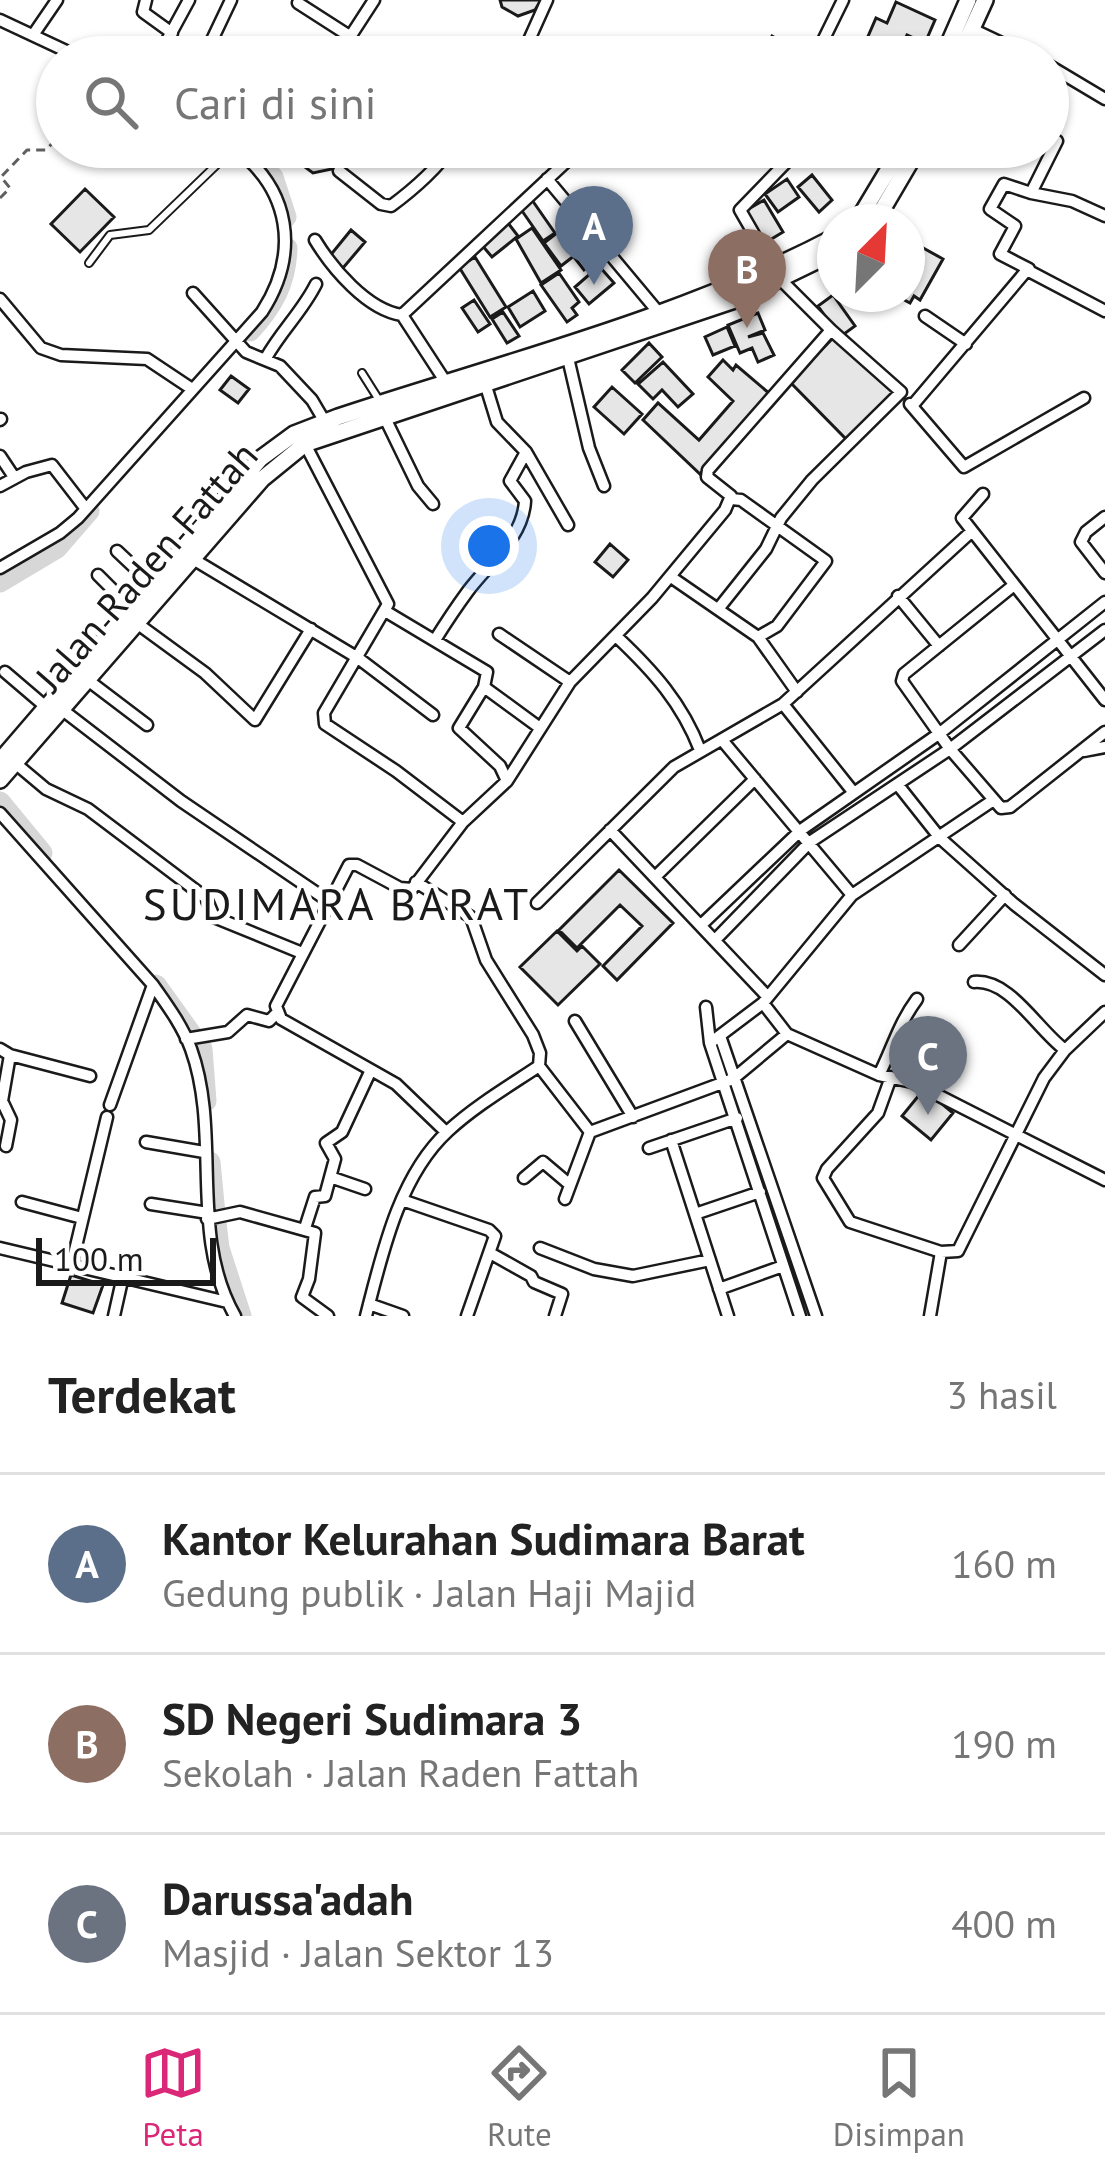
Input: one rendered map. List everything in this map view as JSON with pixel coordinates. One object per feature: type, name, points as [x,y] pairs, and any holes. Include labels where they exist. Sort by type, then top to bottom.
[{"type":"main road","points":[[968,36],[982,2]]},
{"type":"main road","points":[[958,36],[982,2]]},
{"type":"main road","points":[[868,204],[889,168]]},
{"type":"main road","points":[[886,204],[907,168]]},
{"type":"main road","name":"Jalan Raden Fattah","points":[[53,706],[89,681],[152,584],[260,459],[294,434],[568,358],[738,299],[817,248]]},
{"type":"main road","name":"Jalan Raden Fattah","points":[[4,770],[53,706],[134,616],[193,560],[272,470],[305,444],[445,381],[817,259]]},
{"type":"street","points":[[33,35],[57,0]]},
{"type":"street","points":[[146,0],[143,12],[172,33]]},
{"type":"street","points":[[170,36],[189,0]]},
{"type":"street","points":[[214,36],[231,0]]},
{"type":"street","points":[[352,36],[374,0]]},
{"type":"street","points":[[531,36],[547,0]]},
{"type":"street","points":[[825,36],[843,0]]},
{"type":"street","points":[[298,3],[349,36]]},
{"type":"street","points":[[0,20],[36,36]]},
{"type":"street","points":[[972,28],[988,36]]},
{"type":"street","points":[[1069,78],[1105,99]]},
{"type":"street","points":[[0,568],[60,533],[86,509],[192,388],[239,346],[274,293],[285,247],[280,203],[257,168]]},
{"type":"street","points":[[339,171],[386,207],[415,193],[431,168]]},
{"type":"street","points":[[402,315],[559,168]]},
{"type":"street","points":[[781,168],[740,211],[777,274],[901,392],[964,466],[1084,398]]},
{"type":"street","points":[[1031,193],[1044,168]]},
{"type":"street","points":[[547,179],[659,313]]},
{"type":"street","points":[[1105,216],[1072,201],[1004,184],[989,209],[1015,224],[1000,254],[1105,311]]},
{"type":"street","points":[[315,240],[360,294],[387,313],[402,315],[445,381]]},
{"type":"street","points":[[912,406],[1028,270]]},
{"type":"street","points":[[266,358],[316,284]]},
{"type":"street","points":[[194,293],[239,346],[266,358],[296,382],[325,422]]},
{"type":"street","points":[[0,299],[41,348],[62,355],[147,359],[192,388]]},
{"type":"street","points":[[925,316],[966,344]]},
{"type":"street","points":[[758,637],[777,626],[826,561],[741,500],[732,499],[707,477],[708,470],[831,330]]},
{"type":"street","points":[[568,358],[589,448],[604,486]]},
{"type":"street","points":[[485,383],[497,422],[526,452],[568,525]]},
{"type":"street","points":[[718,608],[812,480],[901,392]]},
{"type":"street","points":[[382,409],[418,486],[433,504]]},
{"type":"street","points":[[305,444],[386,597],[385,610],[324,713],[325,724],[463,822]]},
{"type":"street","points":[[435,640],[464,596],[503,551],[522,518],[524,501],[510,481],[526,452]]},
{"type":"street","points":[[0,457],[14,477]]},
{"type":"street","points":[[0,486],[52,465],[86,509]]},
{"type":"street","points":[[983,494],[962,516],[971,532],[1105,700]]},
{"type":"street","points":[[446,1132],[395,1084],[277,1013],[276,1006],[352,864],[406,890],[416,882],[463,822],[507,781],[570,682],[671,577],[732,499]]},
{"type":"street","points":[[1105,517],[1086,532],[1082,542],[1105,573]]},
{"type":"street","points":[[537,903],[674,767],[783,704],[971,532]]},
{"type":"street","points":[[117,551],[152,584]]},
{"type":"street","points":[[193,560],[358,658],[433,716]]},
{"type":"street","points":[[98,575],[134,616],[255,721],[310,629]]},
{"type":"street","points":[[671,577],[758,637],[797,692]]},
{"type":"street","points":[[1014,585],[902,677],[950,749],[1001,808],[1010,807],[1105,732]]},
{"type":"street","points":[[898,596],[939,646]]},
{"type":"street","points":[[701,926],[801,830],[940,733],[1105,602]]},
{"type":"street","points":[[385,610],[487,672],[484,687],[459,728],[500,766],[507,781]]},
{"type":"street","points":[[715,940],[810,842],[950,749],[1105,630]]},
{"type":"street","points":[[499,634],[570,682]]},
{"type":"street","points":[[617,637],[661,680],[690,723],[700,750]]},
{"type":"street","points":[[5,672],[181,801],[330,902]]},
{"type":"street","points":[[89,681],[147,725]]},
{"type":"street","points":[[484,687],[540,728]]},
{"type":"street","points":[[783,704],[854,793]]},
{"type":"street","points":[[722,740],[852,895]]},
{"type":"street","points":[[1081,752],[1105,747]]},
{"type":"street","points":[[4,770],[88,808],[206,898],[214,917],[302,953]]},
{"type":"street","points":[[655,877],[754,779]]},
{"type":"street","points":[[898,785],[940,838],[1105,975]]},
{"type":"street","points":[[715,1039],[764,999],[852,895],[992,801]]},
{"type":"street","points":[[0,813],[153,985],[192,1038],[202,1102],[207,1216],[227,1301],[235,1316]]},
{"type":"street","points":[[610,830],[715,940],[788,1034],[944,1097],[1105,1180]]},
{"type":"street","points":[[416,882],[471,917],[486,960],[538,1045],[539,1066],[590,1132]]},
{"type":"street","points":[[959,945],[1005,895]]},
{"type":"street","points":[[974,982],[992,982],[1005,990],[1065,1050]]},
{"type":"street","points":[[72,1263],[109,1111],[153,985]]},
{"type":"street","points":[[917,999],[895,1030],[878,1113],[823,1178],[850,1222],[941,1252],[963,1246],[1044,1078],[1065,1050],[1104,1016]]},
{"type":"street","points":[[706,1007],[765,1190],[816,1316]]},
{"type":"street","points":[[192,1038],[228,1032],[247,1015],[269,1022],[277,1013]]},
{"type":"street","points":[[575,1021],[633,1117]]},
{"type":"street","points":[[565,1199],[590,1132],[728,1081],[788,1034]]},
{"type":"street","points":[[6,1146],[11,1126],[2,1101],[5,1052],[90,1076]]},
{"type":"street","points":[[404,1316],[367,1310],[414,1176],[446,1132],[539,1066]]},
{"type":"street","points":[[305,1228],[315,1197],[325,1196],[333,1178],[335,1160],[326,1143],[343,1132],[370,1072]]},
{"type":"street","points":[[650,1148],[740,1118]]},
{"type":"street","points":[[670,1140],[728,1316]]},
{"type":"street","points":[[146,1142],[204,1152]]},
{"type":"street","points":[[524,1178],[544,1162],[569,1184]]},
{"type":"street","points":[[333,1178],[365,1189]]},
{"type":"street","points":[[694,1214],[765,1190]]},
{"type":"street","points":[[765,1190],[800,1316]]},
{"type":"street","points":[[402,1200],[489,1230],[495,1240],[467,1316]]},
{"type":"street","points":[[22,1202],[82,1218]]},
{"type":"street","points":[[152,1204],[207,1216],[240,1213],[316,1234],[302,1297],[328,1316]]},
{"type":"street","points":[[0,1247],[227,1301]]},
{"type":"street","points":[[540,1248],[594,1269],[633,1276],[710,1260]]},
{"type":"street","points":[[930,1316],[941,1252]]},
{"type":"street","points":[[490,1253],[562,1294],[555,1316]]},
{"type":"street","points":[[719,1289],[783,1266]]},
{"type":"street","points":[[114,1316],[123,1276]]},
{"type":"lane","points":[[88,263],[110,235],[149,230],[212,168]]},
{"type":"lane","points":[[362,373],[382,409]]},
{"type":"lane","points":[[369,384],[379,379]]},
{"type":"path","points":[[0,198],[10,188],[1,177],[4,172],[27,150],[36,150]]},
{"type":"building","points":[[500,0],[541,0],[535,10],[518,16],[502,7]]},
{"type":"building","points":[[896,2],[935,20],[928,36],[868,36],[876,18],[887,23]]},
{"type":"building","points":[[812,175],[832,200],[817,204],[817,210],[798,187]]},
{"type":"building","points":[[787,179],[799,197],[778,212],[765,194]]},
{"type":"building","points":[[85,189],[114,217],[80,252],[51,224]]},
{"type":"building","points":[[532,200],[555,233],[543,241],[520,208]]},
{"type":"building","points":[[764,200],[783,232],[765,243],[745,211]]},
{"type":"building","points":[[508,223],[518,236],[492,257],[481,244]]},
{"type":"building","points":[[532,228],[561,270],[541,283],[516,239]]},
{"type":"building","points":[[562,229],[579,252],[561,266],[544,243]]},
{"type":"building","points":[[351,230],[365,242],[343,268],[329,257]]},
{"type":"building","points":[[754,240],[764,257],[744,269],[739,262],[729,269],[723,259]]},
{"type":"building","points":[[595,242],[605,255],[584,270],[574,257]]},
{"type":"building","points":[[925,249],[943,259],[925,291]]},
{"type":"building","points":[[475,257],[506,307],[490,317],[459,267]]},
{"type":"building","points":[[599,266],[614,283],[589,304],[575,287]]},
{"type":"building","points":[[559,273],[579,302],[572,308],[577,315],[567,322],[541,285]]},
{"type":"building","points":[[533,291],[545,311],[520,327],[508,307]]},
{"type":"building","points":[[474,300],[490,324],[478,332],[462,308]]},
{"type":"building","points":[[503,312],[519,336],[507,343],[492,319]]},
{"type":"building","points":[[822,312],[845,312],[855,326],[840,337]]},
{"type":"building","points":[[758,313],[765,330],[748,337],[763,333],[774,355],[758,362],[752,348],[740,353],[728,325]]},
{"type":"building","points":[[727,327],[735,346],[713,355],[705,337]]},
{"type":"building","points":[[834,337],[898,390],[849,442],[790,382]]},
{"type":"building","points":[[649,343],[662,357],[635,383],[622,370]]},
{"type":"building","points":[[723,360],[770,394],[700,474],[643,420],[658,403],[699,440],[733,401],[708,377]]},
{"type":"building","points":[[663,362],[693,394],[678,407],[662,390],[653,399],[638,384]]},
{"type":"building","points":[[231,376],[249,389],[238,403],[220,390]]},
{"type":"building","points":[[612,387],[642,414],[624,434],[594,407]]},
{"type":"building","points":[[610,544],[628,560],[613,577],[595,562]]},
{"type":"building","points":[[619,870],[673,923],[617,980],[603,966],[642,926],[620,905],[577,948],[559,930]]},
{"type":"building","points":[[557,931],[577,951],[582,946],[600,964],[558,1005],[520,967]]},
{"type":"building","points":[[924,1089],[953,1113],[931,1140],[902,1116]]},
{"type":"building","points":[[71,1275],[103,1285],[93,1313],[62,1303]]},
{"type":"waterway","points":[[264,168],[273,177],[286,217]]},
{"type":"waterway","points":[[250,331],[277,293],[287,248]]},
{"type":"waterway","points":[[0,582],[57,548],[89,511]]},
{"type":"waterway","points":[[0,802],[42,853]]},
{"type":"waterway","points":[[156,985],[202,1049],[206,1101]]},
{"type":"waterway","points":[[210,1162],[215,1214]]},
{"type":"waterway","points":[[216,1223],[241,1316]]},
{"type":"place","name":"Kantor Kelurahan Sudimara Barat","points":[[594,285]]},
{"type":"place","name":"SD Negeri Sudimara 3","points":[[747,328]]},
{"type":"place","name":"Darussa'adah","points":[[928,1115]]},
{"type":"district","name":"SUDIMARA BARAT","points":[[337,903]]}]
